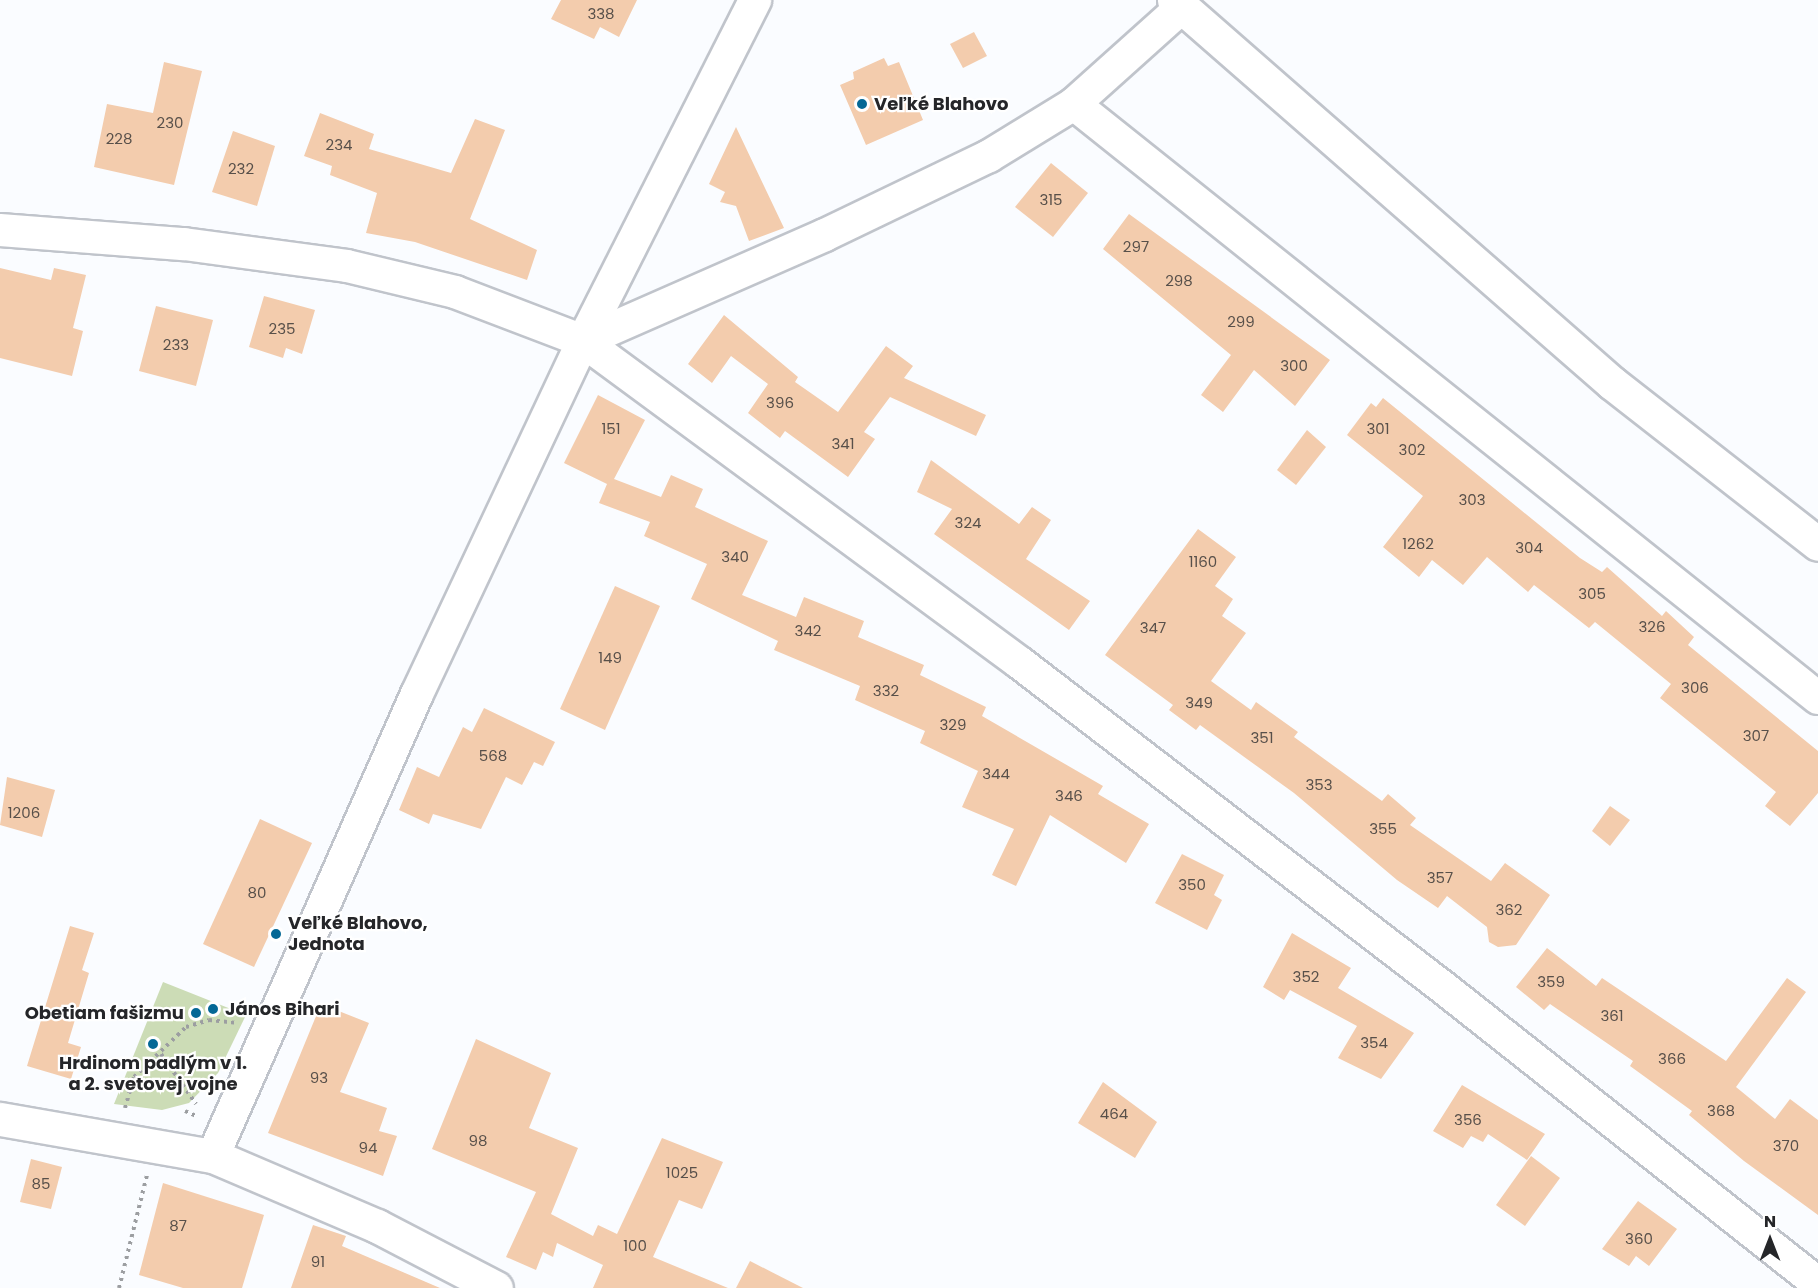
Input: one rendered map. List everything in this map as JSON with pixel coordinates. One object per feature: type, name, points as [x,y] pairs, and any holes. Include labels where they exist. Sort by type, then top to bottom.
[{"type":"main road","points":[[1178,4],[1612,383],[1818,544]]},
{"type":"main road","points":[[0,1119],[213,1156],[377,1226],[496,1288]]},
{"type":"street","points":[[213,1156],[417,694],[583,341],[755,0]]},
{"type":"street","points":[[583,341],[825,235],[989,156],[1074,104],[1178,4]]},
{"type":"street","points":[[1074,104],[1818,698]]},
{"type":"street","points":[[0,230],[184,244],[347,266],[455,291],[583,341],[1058,692],[1818,1284]]},
{"type":"path","points":[[124,1112],[134,1077],[197,1023],[222,1019],[247,1026]]},
{"type":"path","points":[[161,1054],[196,1104]]},
{"type":"path","points":[[119,1288],[149,1166]]},
{"type":"green space","points":[[163,982],[246,1015],[218,1073],[189,1103],[162,1110],[114,1104]]},
{"type":"building","points":[[561,0],[637,0],[619,37],[600,27],[594,39],[551,19]]},
{"type":"building","points":[[974,32],[987,56],[963,68],[950,44]]},
{"type":"building","points":[[884,58],[888,66],[899,62],[923,120],[866,145],[840,85],[854,79],[853,72]]},
{"type":"building","points":[[164,62],[202,71],[174,185],[94,167],[107,104],[153,113]]},
{"type":"building","points":[[320,113],[374,134],[369,149],[451,173],[475,119],[505,130],[470,219],[537,250],[527,280],[415,242],[366,233],[377,193],[330,175],[332,166],[304,156]]},
{"type":"building","points":[[736,127],[784,228],[749,241],[736,206],[720,202],[725,192],[709,184]]},
{"type":"building","points":[[233,131],[275,146],[257,206],[212,192]]},
{"type":"building","points":[[1051,163],[1088,193],[1053,237],[1015,207]]},
{"type":"building","points":[[1129,214],[1330,360],[1295,406],[1254,370],[1223,412],[1201,395],[1231,355],[1103,249]]},
{"type":"building","points":[[0,268],[51,280],[54,268],[86,275],[73,328],[83,331],[72,376],[0,358]]},
{"type":"building","points":[[264,296],[315,310],[302,354],[286,348],[283,358],[249,347]]},
{"type":"building","points":[[156,306],[213,320],[196,386],[139,371]]},
{"type":"building","points":[[724,315],[798,377],[795,382],[838,412],[886,346],[913,366],[904,378],[986,415],[976,436],[890,397],[864,432],[875,439],[848,477],[785,431],[780,438],[748,413],[768,384],[731,356],[712,383],[688,364]]},
{"type":"building","points":[[598,395],[645,420],[614,479],[661,497],[671,475],[703,489],[695,507],[768,541],[742,595],[796,617],[804,597],[864,621],[858,637],[924,665],[920,675],[986,707],[982,716],[1103,786],[1098,794],[1149,824],[1126,863],[1050,815],[1016,886],[992,875],[1014,829],[962,807],[978,771],[920,743],[925,731],[855,700],[860,686],[774,650],[778,641],[691,599],[707,564],[644,536],[650,522],[599,503],[607,484],[564,463]]},
{"type":"building","points":[[1383,398],[1580,558],[1602,572],[1607,567],[1662,616],[1666,611],[1694,637],[1688,645],[1818,751],[1818,793],[1790,826],[1765,806],[1776,792],[1660,698],[1671,684],[1595,622],[1589,628],[1534,585],[1528,592],[1487,557],[1463,585],[1432,560],[1419,577],[1383,547],[1423,496],[1347,435],[1371,403],[1376,407]]},
{"type":"building","points":[[1307,430],[1326,447],[1296,485],[1277,470]]},
{"type":"building","points":[[931,460],[1019,524],[1032,507],[1051,520],[1026,559],[1090,601],[1069,630],[934,534],[952,509],[917,492]]},
{"type":"building","points":[[1198,529],[1236,557],[1215,586],[1233,599],[1222,616],[1246,633],[1211,681],[1251,710],[1256,702],[1298,732],[1294,737],[1382,801],[1388,794],[1416,818],[1410,825],[1491,881],[1505,863],[1550,895],[1516,945],[1498,947],[1489,942],[1487,927],[1447,896],[1438,908],[1397,880],[1294,793],[1200,725],[1196,730],[1169,710],[1173,705],[1105,655]]},
{"type":"building","points":[[615,586],[660,606],[605,730],[560,709]]},
{"type":"building","points":[[484,708],[555,742],[543,766],[534,762],[522,785],[506,777],[481,829],[433,814],[429,824],[399,810],[417,767],[439,777],[463,727],[472,732]]},
{"type":"building","points":[[7,777],[55,790],[42,837],[0,825]]},
{"type":"building","points":[[1610,806],[1630,820],[1610,846],[1592,831]]},
{"type":"building","points":[[260,819],[312,843],[254,967],[203,944]]},
{"type":"building","points":[[1182,854],[1224,875],[1214,895],[1222,900],[1207,930],[1155,903]]},
{"type":"building","points":[[70,926],[94,933],[82,970],[89,973],[68,1043],[81,1047],[71,1079],[27,1066]]},
{"type":"building","points":[[1292,933],[1351,968],[1338,988],[1414,1033],[1381,1079],[1338,1058],[1357,1026],[1290,990],[1284,1000],[1263,987]]},
{"type":"building","points":[[1547,948],[1596,986],[1602,978],[1726,1061],[1787,978],[1806,992],[1736,1087],[1775,1119],[1790,1099],[1818,1120],[1818,1215],[1744,1161],[1689,1115],[1692,1111],[1630,1066],[1633,1061],[1550,1004],[1544,1010],[1516,987]]},
{"type":"building","points":[[321,1004],[369,1023],[340,1092],[387,1108],[379,1131],[397,1136],[383,1176],[268,1133]]},
{"type":"building","points":[[476,1039],[551,1073],[529,1128],[578,1148],[551,1214],[593,1236],[598,1225],[617,1234],[662,1138],[723,1162],[702,1209],[679,1200],[653,1257],[728,1288],[593,1288],[603,1265],[557,1243],[553,1257],[543,1252],[536,1270],[506,1257],[536,1192],[432,1149]]},
{"type":"building","points":[[1103,1082],[1157,1122],[1135,1158],[1078,1123]]},
{"type":"building","points":[[1462,1085],[1545,1134],[1527,1160],[1488,1134],[1483,1142],[1471,1136],[1463,1148],[1433,1131]]},
{"type":"building","points":[[1531,1156],[1560,1178],[1525,1226],[1496,1205]]},
{"type":"building","points":[[31,1159],[62,1167],[51,1209],[20,1202]]},
{"type":"building","points":[[163,1183],[264,1215],[242,1288],[183,1288],[139,1275]]},
{"type":"building","points":[[1638,1201],[1677,1229],[1649,1266],[1636,1256],[1629,1266],[1602,1249]]},
{"type":"building","points":[[313,1225],[346,1236],[342,1246],[440,1288],[291,1288]]},
{"type":"building","points":[[750,1261],[803,1288],[736,1288]]},
{"type":"place","name":"Veľké Blahovo","points":[[862,104]]},
{"type":"place","name":"Veľké Blahovo, Jednota","points":[[276,934]]},
{"type":"place","name":"János Bihari","points":[[213,1009]]},
{"type":"place","name":"Obetiam fašizmu","points":[[196,1013]]},
{"type":"place","name":"Hrdinom padlým v 1. a 2. svetovej vojne","points":[[153,1044]]}]
